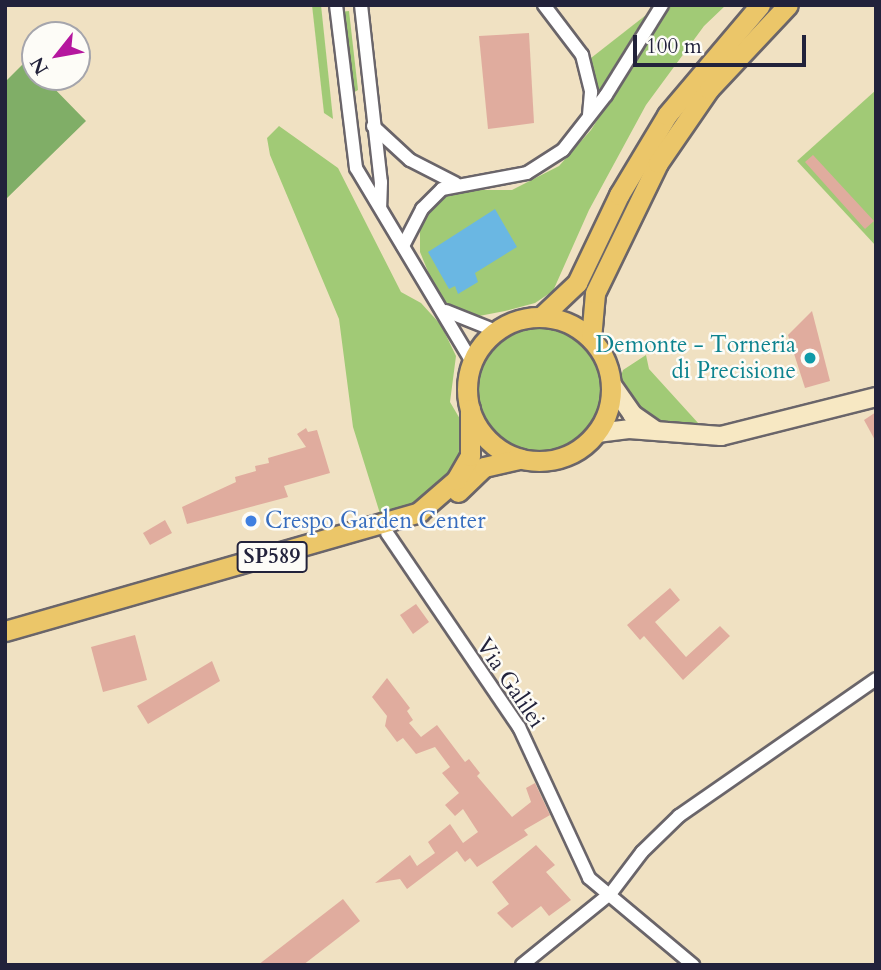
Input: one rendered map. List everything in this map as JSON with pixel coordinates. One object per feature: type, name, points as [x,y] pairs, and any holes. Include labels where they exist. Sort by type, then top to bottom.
[{"type":"main road","points":[[541,317],[577,283],[619,195],[667,115],[760,5]]},
{"type":"main road","points":[[591,339],[595,293],[658,163],[709,89],[788,5]]},
{"type":"main road","points":[[472,362],[496,331],[518,320],[541,317],[568,323],[591,339],[609,368],[612,385]]},
{"type":"main road","name":"SP589","points":[[5,631],[419,512],[456,480],[470,456],[472,362]]},
{"type":"main road","name":"SP589","points":[[5,642],[387,533],[436,513],[484,467],[520,459],[563,458],[597,433],[611,402],[612,385]]},
{"type":"main road","points":[[470,409],[487,439],[520,459]]},
{"type":"street","points":[[336,5],[347,112],[356,168],[403,246],[424,287],[445,311],[472,362]]},
{"type":"street","points":[[360,5],[380,208]]},
{"type":"street","points":[[544,5],[582,55],[591,92],[589,117]]},
{"type":"street","points":[[403,246],[431,197],[455,183],[491,181],[547,163],[589,117],[662,5]]},
{"type":"street","points":[[347,112],[371,110]]},
{"type":"street","points":[[373,126],[410,160],[455,183]]},
{"type":"street","points":[[445,311],[496,331]]},
{"type":"street","points":[[612,385],[632,414],[658,432]]},
{"type":"street","points":[[597,433],[658,432],[721,436],[876,397]]},
{"type":"street","name":"Via Galilei","points":[[387,533],[519,727],[589,878],[611,893],[693,965]]},
{"type":"street","points":[[522,965],[611,893],[642,852],[679,816],[876,679]]},
{"type":"green space","points":[[312,5],[321,5],[333,119],[324,113]]},
{"type":"green space","points":[[670,5],[726,5],[704,26],[646,105],[589,210],[553,291],[535,303],[505,311],[479,316],[459,312],[438,296],[420,252],[420,224],[437,202],[458,190],[512,190],[559,166],[591,130]]},
{"type":"green space","points":[[349,11],[358,90],[351,94],[340,12]]},
{"type":"green space","points":[[646,15],[599,91],[594,88],[591,58]]},
{"type":"green space","points":[[21,66],[21,91],[57,91],[86,121],[5,200],[5,82]]},
{"type":"green space","points":[[876,90],[876,246],[797,161]]},
{"type":"green space","points":[[279,126],[338,168],[401,292],[421,303],[441,325],[456,356],[450,402],[460,419],[463,448],[440,486],[407,512],[382,520],[353,427],[339,319],[270,155],[267,138]]},
{"type":"green space","points":[[539,325],[563,330],[583,344],[597,364],[602,388],[597,412],[583,432],[563,446],[539,451],[515,446],[495,432],[481,412],[476,388],[481,364],[495,344],[515,330]]},
{"type":"green space","points":[[646,355],[649,369],[699,424],[684,429],[649,421],[618,385],[623,370]]},
{"type":"water","points":[[495,209],[517,247],[475,273],[478,282],[458,294],[455,286],[449,289],[428,252]]},
{"type":"building","points":[[529,33],[534,123],[488,129],[479,36]]},
{"type":"building","points":[[813,155],[874,221],[865,229],[805,162]]},
{"type":"building","name":"Demonte - Torneria di Precisione","points":[[812,311],[830,381],[805,388],[788,335]]},
{"type":"building","points":[[876,412],[876,442],[864,420]]},
{"type":"building","points":[[306,428],[308,432],[317,430],[330,473],[284,486],[288,497],[187,524],[182,507],[236,482],[235,477],[256,471],[255,466],[269,463],[268,458],[306,447],[297,434]]},
{"type":"building","points":[[165,520],[172,533],[150,545],[143,533]]},
{"type":"building","points":[[670,588],[680,600],[655,622],[686,657],[720,626],[730,636],[683,680],[644,636],[640,640],[627,625]]},
{"type":"building","points":[[416,604],[429,622],[413,634],[400,615]]},
{"type":"building","points":[[135,635],[147,680],[103,692],[91,647]]},
{"type":"building","points":[[212,661],[220,681],[148,724],[137,706]]},
{"type":"building","points":[[387,678],[410,708],[407,711],[413,720],[409,723],[421,737],[437,725],[465,762],[469,759],[480,773],[477,776],[512,817],[531,802],[526,788],[535,783],[550,815],[524,830],[528,835],[477,867],[470,858],[465,862],[457,851],[407,889],[400,879],[375,883],[410,855],[417,866],[435,853],[428,842],[450,824],[463,843],[478,832],[463,809],[455,816],[445,805],[459,793],[442,773],[450,767],[435,747],[416,754],[403,738],[397,742],[385,726],[387,716],[372,697]]},
{"type":"building","points":[[536,845],[555,865],[546,872],[571,900],[549,916],[541,906],[512,928],[497,913],[509,904],[492,882]]},
{"type":"building","points":[[343,899],[360,921],[303,965],[258,965]]},
{"type":"place","name":"Demonte - Torneria di Precisione","points":[[810,358]]},
{"type":"place","name":"Crespo Garden Center","points":[[251,521]]}]
